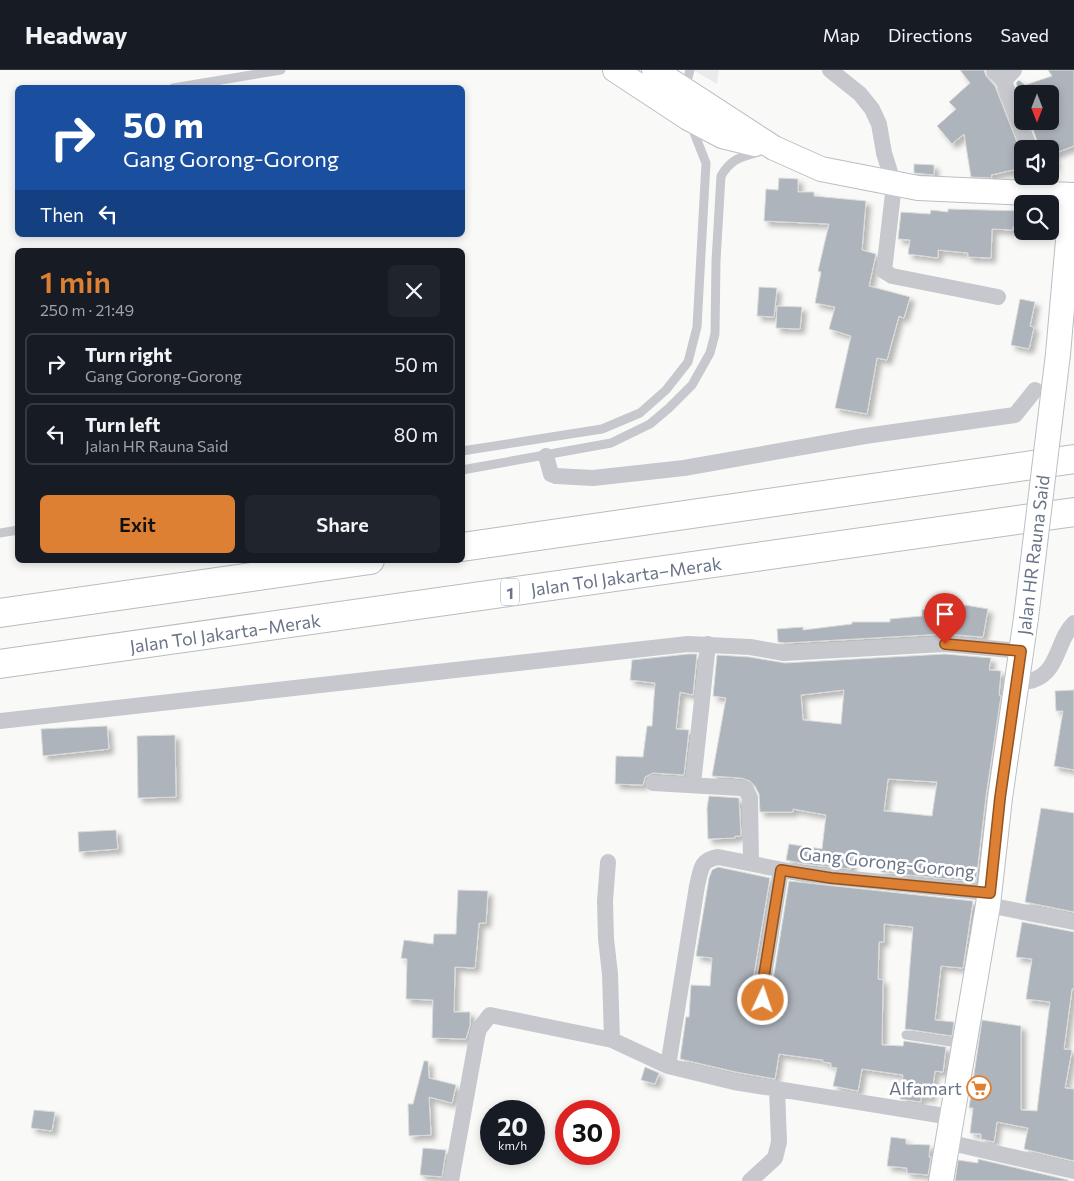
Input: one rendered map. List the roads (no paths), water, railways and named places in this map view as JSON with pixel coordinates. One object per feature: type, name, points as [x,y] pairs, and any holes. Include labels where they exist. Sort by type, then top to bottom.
[{"type":"highway","points":[[465,547],[1074,459]]},
{"type":"highway","name":"Jalan Tol Jakarta–Merak","points":[[0,664],[1074,512]]},
{"type":"highway","points":[[0,613],[349,563]]},
{"type":"main road","points":[[615,70],[688,118],[722,136],[774,148],[821,169],[918,188],[1040,185],[1073,195]]},
{"type":"main road","points":[[654,70],[687,80],[774,148]]},
{"type":"main road","name":"Jalan HR Rauna Said","points":[[941,1181],[989,899],[1000,798],[1026,618],[1058,354],[1073,195]]},
{"type":"street","points":[[830,70],[860,94],[872,109],[880,124],[884,153],[894,184],[884,271],[892,276],[998,297]]},
{"type":"street","points":[[1004,74],[1027,140]]},
{"type":"street","points":[[546,456],[551,474],[556,476],[593,478],[684,468],[865,436],[1015,415],[1035,390]]},
{"type":"street","points":[[1017,681],[1033,681],[1046,672],[1056,658],[1074,623]]},
{"type":"street","points":[[0,721],[668,646],[708,644],[750,647],[784,653],[945,644],[1021,651]]},
{"type":"street","points":[[692,784],[708,644]]},
{"type":"street","points":[[653,782],[746,790],[750,794],[751,863]]},
{"type":"street","name":"Gang Gorong-Gorong","points":[[668,1066],[697,886],[703,864],[708,859],[718,857],[812,875],[989,899],[1074,922]]},
{"type":"street","points":[[608,862],[605,920],[610,974],[612,1040]]},
{"type":"street","points":[[765,1005],[761,994],[781,870]]},
{"type":"street","points":[[451,1181],[477,1037],[479,1029],[490,1015],[612,1040],[668,1066],[734,1082],[951,1117]]},
{"type":"street","points":[[750,1181],[775,1158],[779,1142],[778,1089]]},
{"type":"street","points":[[947,1142],[1074,1171]]},
{"type":"lane","points":[[191,85],[281,70]]},
{"type":"lane","points":[[465,451],[602,429],[640,413],[666,390],[688,362],[697,327],[706,163],[688,118]]},
{"type":"lane","points":[[465,470],[611,443],[650,424],[692,385],[710,353],[715,334],[717,232],[721,176],[728,164],[745,155],[774,148]]},
{"type":"lane","points":[[0,533],[15,530]]},
{"type":"lane","points":[[906,1035],[964,1044]]},
{"type":"place","name":"Alfamart","points":[[979,1088]]}]
